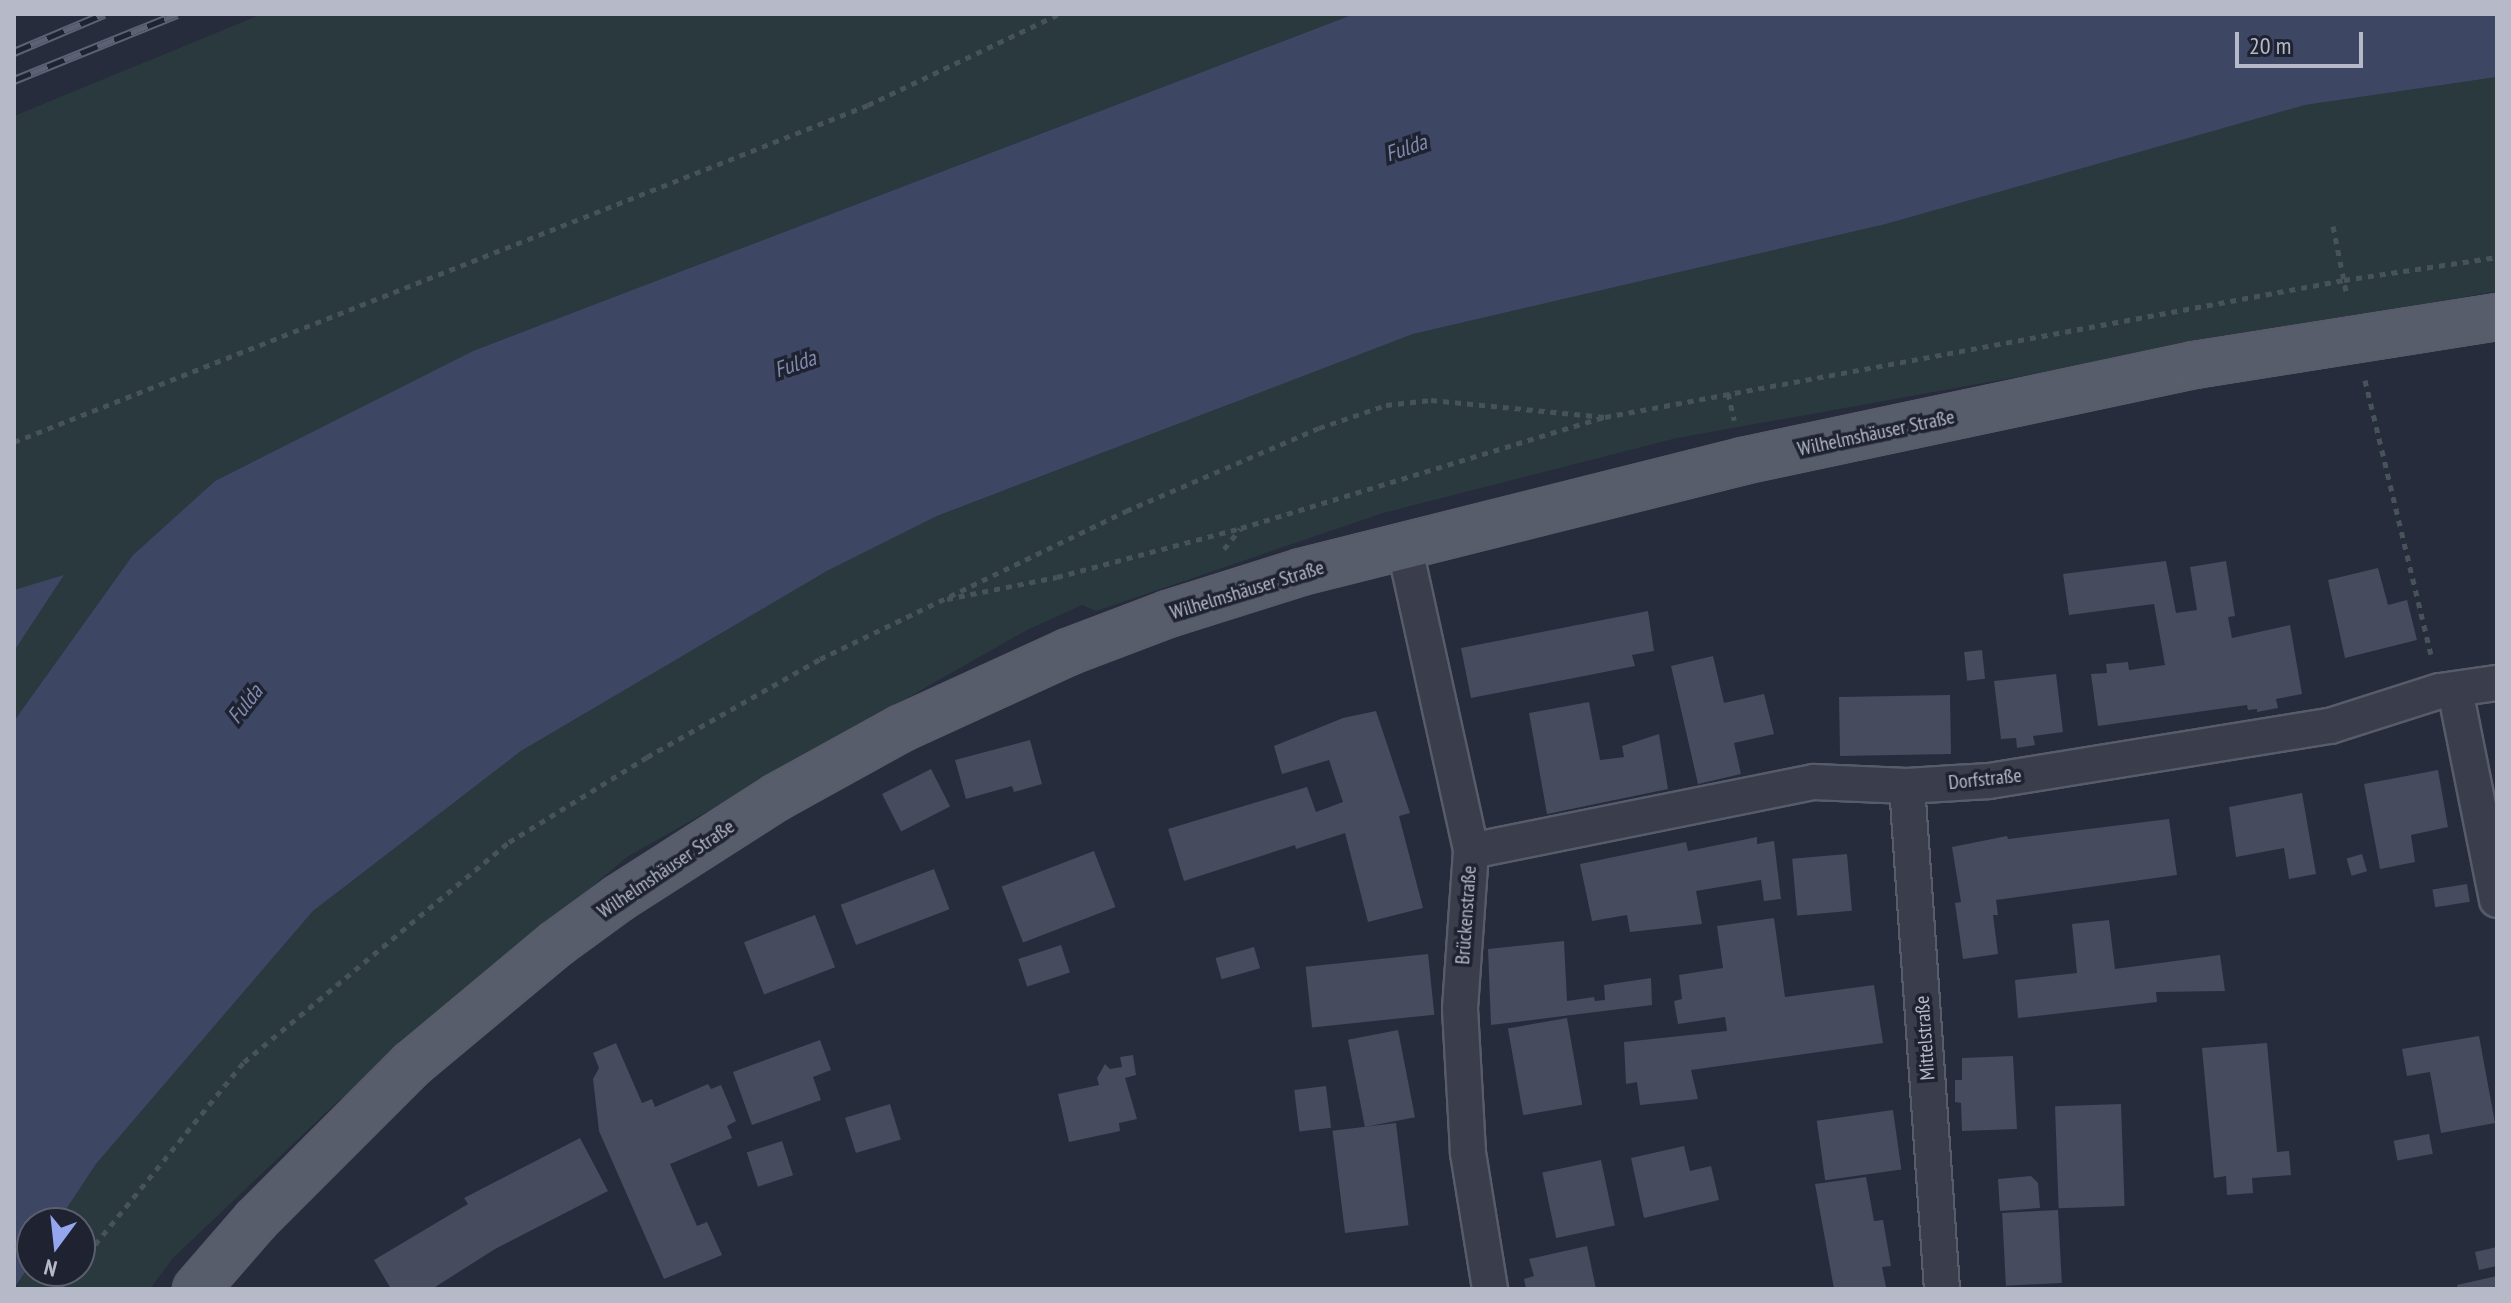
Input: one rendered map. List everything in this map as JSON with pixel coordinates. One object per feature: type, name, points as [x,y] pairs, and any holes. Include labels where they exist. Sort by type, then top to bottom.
[{"type":"main road","name":"Wilhelmshäuser Straße","points":[[196,1289],[334,1139],[412,1064],[495,993],[619,898],[777,797],[902,728],[1068,652],[1168,614],[1286,577],[1743,461],[2194,365],[2497,317]]},
{"type":"street","name":"Brückenstraße","points":[[1404,545],[1471,851],[1460,1009],[1468,1153],[1490,1289]]},
{"type":"street","name":"Dorfstraße","points":[[1471,851],[1814,782],[1907,786],[1989,781],[2330,726],[2447,690],[2497,683]]},
{"type":"street","points":[[2447,690],[2497,900]]},
{"type":"street","name":"Mittelstraße","points":[[1907,786],[1942,1289]]},
{"type":"path","points":[[14,442],[868,105],[1059,14]]},
{"type":"path","points":[[2333,226],[2355,339],[2447,690]]},
{"type":"path","points":[[938,601],[1057,577],[1241,528],[1605,417],[2344,280],[2497,257]]},
{"type":"path","points":[[96,1243],[244,1062],[509,842],[794,674],[1126,511],[1319,428],[1386,405],[1431,400],[1605,417]]},
{"type":"shaded area","points":[[262,14],[1354,14],[473,351],[215,481],[133,555],[14,721],[14,116]]},
{"type":"shaded area","points":[[2497,77],[2497,291],[1677,438],[1383,513],[1096,611],[1082,605],[1027,630],[627,857],[334,1105],[173,1258],[150,1289],[15,1289],[96,1287],[96,1207],[68,1207],[96,1164],[313,911],[521,751],[827,571],[937,516],[1413,334],[1886,224],[2305,105]]},
{"type":"water","name":"Fulda","points":[[1354,14],[2497,14],[2497,77],[2305,105],[1886,224],[1413,334],[937,516],[827,571],[521,751],[313,911],[96,1164],[68,1207],[16,1207],[14,1289],[14,721],[133,555],[215,481],[473,351]]},
{"type":"water","points":[[64,575],[14,651],[14,590]]},
{"type":"building","points":[[2166,561],[2176,613],[2197,610],[2190,567],[2226,561],[2235,616],[2228,617],[2232,638],[2290,625],[2302,694],[2276,699],[2278,708],[2257,712],[2257,709],[2248,710],[2247,705],[2098,726],[2091,674],[2107,673],[2106,664],[2128,662],[2129,670],[2165,665],[2154,604],[2069,615],[2063,574]]},
{"type":"building","points":[[2378,568],[2388,605],[2407,600],[2417,640],[2345,658],[2328,580]]},
{"type":"building","points":[[1648,611],[1654,651],[1632,655],[1635,666],[1471,698],[1461,648]]},
{"type":"building","points":[[1982,650],[1985,679],[1967,681],[1964,652]]},
{"type":"building","points":[[1713,656],[1724,703],[1764,694],[1774,734],[1734,743],[1741,774],[1698,784],[1671,666]]},
{"type":"building","points":[[2056,674],[2063,732],[2033,736],[2035,745],[2017,748],[2016,738],[2001,739],[1994,681]]},
{"type":"building","points":[[1950,695],[1951,754],[1840,756],[1839,697]]},
{"type":"building","points":[[1589,702],[1600,760],[1624,757],[1622,746],[1659,734],[1668,789],[1547,814],[1529,713]]},
{"type":"building","points":[[1376,711],[1410,813],[1399,816],[1423,908],[1368,922],[1345,833],[1296,849],[1295,845],[1184,881],[1168,829],[1307,787],[1316,812],[1343,802],[1329,760],[1282,774],[1274,746],[1343,718]]},
{"type":"building","points":[[1030,740],[1042,784],[1014,792],[1012,786],[966,799],[955,760]]},
{"type":"building","points":[[931,769],[950,806],[901,831],[882,794]]},
{"type":"building","points":[[2438,770],[2448,827],[2411,835],[2415,862],[2380,869],[2364,784]]},
{"type":"building","points":[[2302,793],[2316,874],[2289,879],[2284,848],[2236,857],[2229,807]]},
{"type":"building","points":[[2169,819],[2177,875],[1996,900],[1998,915],[1993,915],[1998,954],[1963,959],[1955,903],[1961,902],[1952,847],[2007,836],[2008,839]]},
{"type":"building","points":[[1757,837],[1757,844],[1774,841],[1781,899],[1764,901],[1761,880],[1696,891],[1702,924],[1630,932],[1627,915],[1592,921],[1580,864],[1686,842],[1688,851]]},
{"type":"building","points":[[1094,851],[1116,907],[1023,942],[1002,886]]},
{"type":"building","points":[[1847,854],[1852,911],[1797,916],[1792,859]]},
{"type":"building","points":[[2362,854],[2367,871],[2352,876],[2347,858]]},
{"type":"building","points":[[934,869],[949,909],[856,945],[841,905]]},
{"type":"building","points":[[2467,884],[2470,902],[2435,907],[2432,889]]},
{"type":"building","points":[[815,915],[835,967],[764,995],[744,942]]},
{"type":"building","points":[[1774,918],[1785,997],[1874,985],[1883,1043],[1691,1070],[1698,1099],[1640,1105],[1637,1082],[1626,1084],[1624,1042],[1727,1031],[1725,1017],[1678,1024],[1674,1001],[1682,999],[1679,975],[1723,968],[1717,926]]},
{"type":"building","points":[[2109,920],[2115,969],[2220,955],[2225,991],[2156,992],[2157,1002],[2018,1018],[2015,980],[2077,973],[2072,924]]},
{"type":"building","points":[[1564,941],[1567,1001],[1594,997],[1595,1001],[1605,1000],[1604,985],[1651,978],[1652,1005],[1491,1025],[1488,949]]},
{"type":"building","points":[[1061,945],[1070,973],[1027,986],[1018,959]]},
{"type":"building","points":[[1254,947],[1260,968],[1222,979],[1216,958]]},
{"type":"building","points":[[1428,954],[1434,1015],[1312,1028],[1306,967]]},
{"type":"building","points":[[1567,1018],[1582,1105],[1523,1115],[1508,1028]]},
{"type":"building","points":[[1398,1030],[1415,1117],[1365,1127],[1348,1040]]},
{"type":"building","points":[[2479,1036],[2495,1123],[2441,1133],[2430,1072],[2407,1076],[2402,1049]]},
{"type":"building","points":[[820,1040],[831,1070],[813,1077],[821,1100],[752,1125],[733,1072]]},
{"type":"building","points":[[616,1043],[642,1103],[652,1099],[655,1107],[708,1084],[711,1089],[721,1085],[736,1121],[727,1126],[732,1138],[670,1164],[697,1226],[707,1222],[722,1255],[664,1279],[599,1131],[593,1079],[599,1068],[593,1053]]},
{"type":"building","points":[[2267,1043],[2277,1152],[2289,1151],[2291,1175],[2252,1178],[2253,1193],[2227,1195],[2226,1176],[2214,1178],[2202,1048]]},
{"type":"building","points":[[1133,1055],[1136,1075],[1125,1078],[1137,1119],[1119,1123],[1120,1131],[1069,1142],[1058,1094],[1099,1085],[1097,1078],[1105,1064],[1110,1069],[1122,1067],[1120,1057]]},
{"type":"building","points":[[2013,1056],[2017,1129],[1962,1131],[1961,1103],[1955,1102],[1955,1080],[1962,1080],[1962,1058]]},
{"type":"building","points":[[1326,1086],[1331,1128],[1299,1132],[1294,1090]]},
{"type":"building","points":[[890,1104],[901,1139],[856,1153],[845,1118]]},
{"type":"building","points":[[2121,1104],[2125,1206],[2059,1208],[2055,1106]]},
{"type":"building","points":[[1893,1110],[1901,1169],[1825,1180],[1817,1121]]},
{"type":"building","points":[[1396,1123],[1409,1225],[1345,1233],[1332,1131]]},
{"type":"building","points":[[2429,1134],[2433,1154],[2397,1161],[2394,1141]]},
{"type":"building","points":[[580,1138],[608,1191],[495,1249],[432,1289],[391,1289],[374,1260],[468,1204],[464,1198]]},
{"type":"building","points":[[782,1141],[793,1175],[758,1187],[747,1152]]},
{"type":"building","points":[[1684,1146],[1690,1171],[1711,1166],[1719,1200],[1644,1218],[1631,1158]]},
{"type":"building","points":[[1601,1160],[1615,1226],[1556,1238],[1542,1172]]},
{"type":"building","points":[[2031,1176],[2038,1183],[2040,1208],[2000,1211],[1998,1179]]},
{"type":"building","points":[[1866,1177],[1874,1221],[1883,1220],[1891,1266],[1882,1267],[1886,1287],[1834,1289],[1815,1184]]},
{"type":"building","points":[[2058,1210],[2062,1283],[2006,1286],[2002,1213]]},
{"type":"building","points":[[1587,1246],[1596,1289],[1526,1289],[1524,1279],[1534,1276],[1529,1259]]},
{"type":"building","points":[[2497,1247],[2497,1266],[2479,1270],[2475,1252]]},
{"type":"building","points":[[2497,1276],[2497,1289],[2458,1289],[2457,1285]]},
{"type":"railway","points":[[14,52],[104,14]]},
{"type":"railway","points":[[14,80],[177,14]]}]
